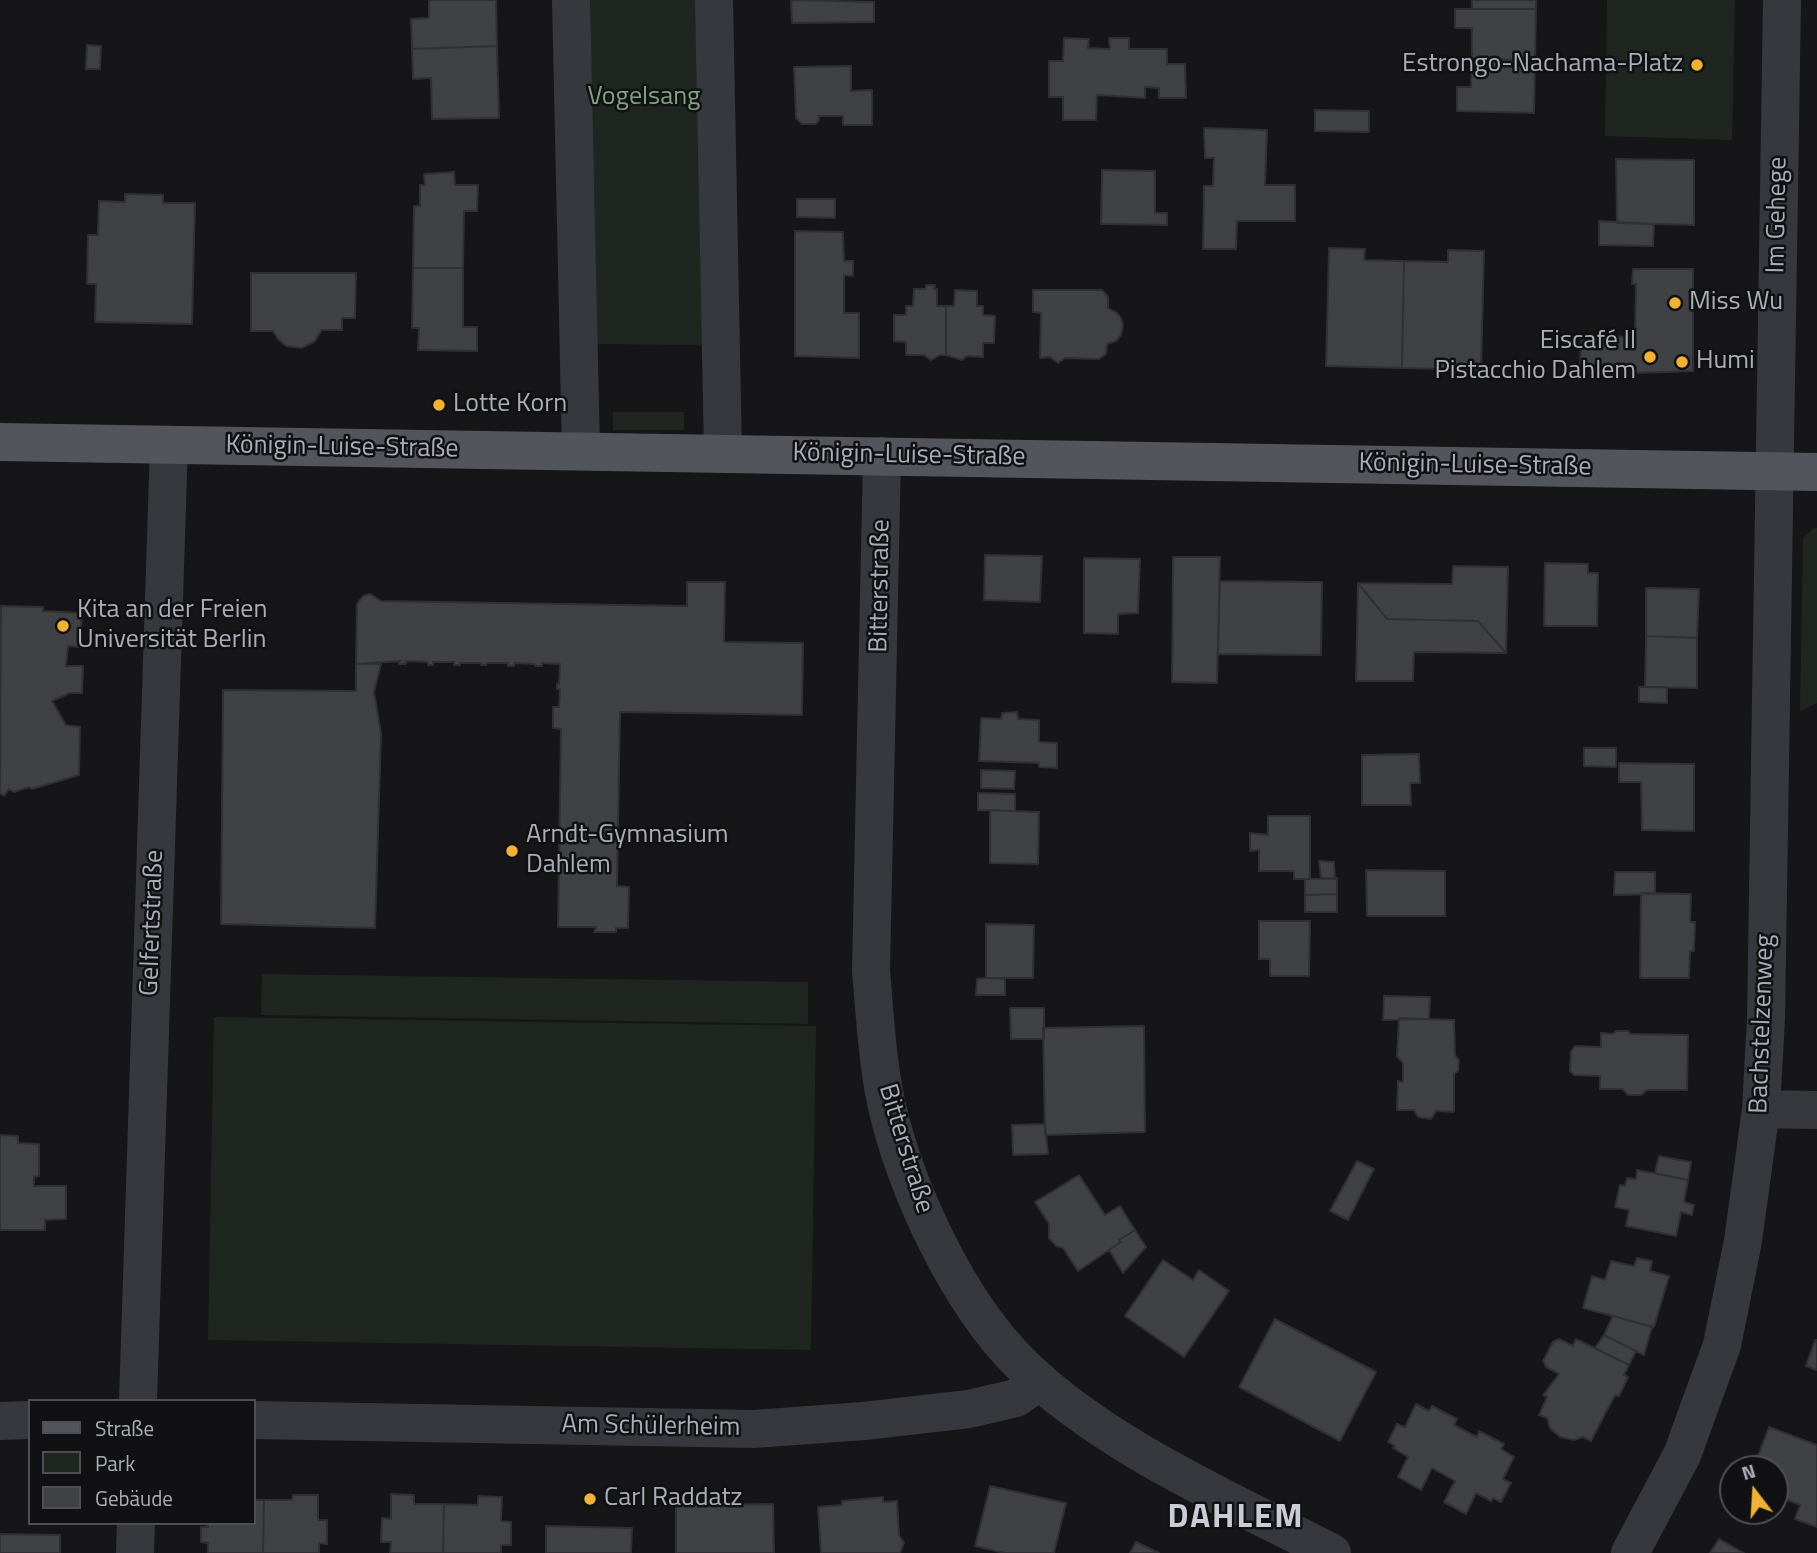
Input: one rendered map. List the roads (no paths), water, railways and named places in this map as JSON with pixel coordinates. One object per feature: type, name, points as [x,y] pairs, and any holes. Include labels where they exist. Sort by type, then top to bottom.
[{"type":"main road","name":"Königin-Luise-Straße","points":[[0,442],[1817,472]]},
{"type":"street","points":[[571,0],[581,451]]},
{"type":"street","points":[[714,0],[723,453]]},
{"type":"street","name":"Im Gehege","points":[[1773,471],[1782,0]]},
{"type":"street","name":"Gelfertstraße","points":[[138,1399],[169,445]]},
{"type":"street","name":"Bitterstraße","points":[[883,456],[871,971],[877,1046],[886,1103],[902,1159],[928,1225],[964,1290],[996,1338],[1040,1381],[1080,1412],[1157,1462],[1332,1553]]},
{"type":"street","name":"Bachstelzenweg","points":[[1630,1553],[1682,1455],[1722,1345],[1744,1241],[1761,1109],[1766,1019],[1773,471]]},
{"type":"street","points":[[1761,1109],[1817,1110]]},
{"type":"street","name":"Am Schülerheim","points":[[256,1420],[754,1429],[864,1422],[969,1409],[1016,1398],[1040,1381]]},
{"type":"street","points":[[0,1421],[28,1420]]},
{"type":"street","points":[[135,1553],[136,1525]]},
{"type":"place","name":"Estrongo-Nachama-Platz","points":[[1697,65]]},
{"type":"place","name":"Miss Wu","points":[[1675,303]]},
{"type":"place","name":"Eiscafé Il Pistacchio Dahlem","points":[[1650,357]]},
{"type":"place","name":"Humi","points":[[1682,362]]},
{"type":"place","name":"Lotte Korn","points":[[439,405]]},
{"type":"place","name":"Kita an der Freien Universität Berlin","points":[[63,626]]},
{"type":"place","name":"Arndt-Gymnasium Dahlem","points":[[512,851]]},
{"type":"place","name":"Carl Raddatz","points":[[590,1499]]},
{"type":"district","name":"DAHLEM","points":[[1236,1519]]},
{"type":"park label","name":"Vogelsang","points":[[644,98]]}]
